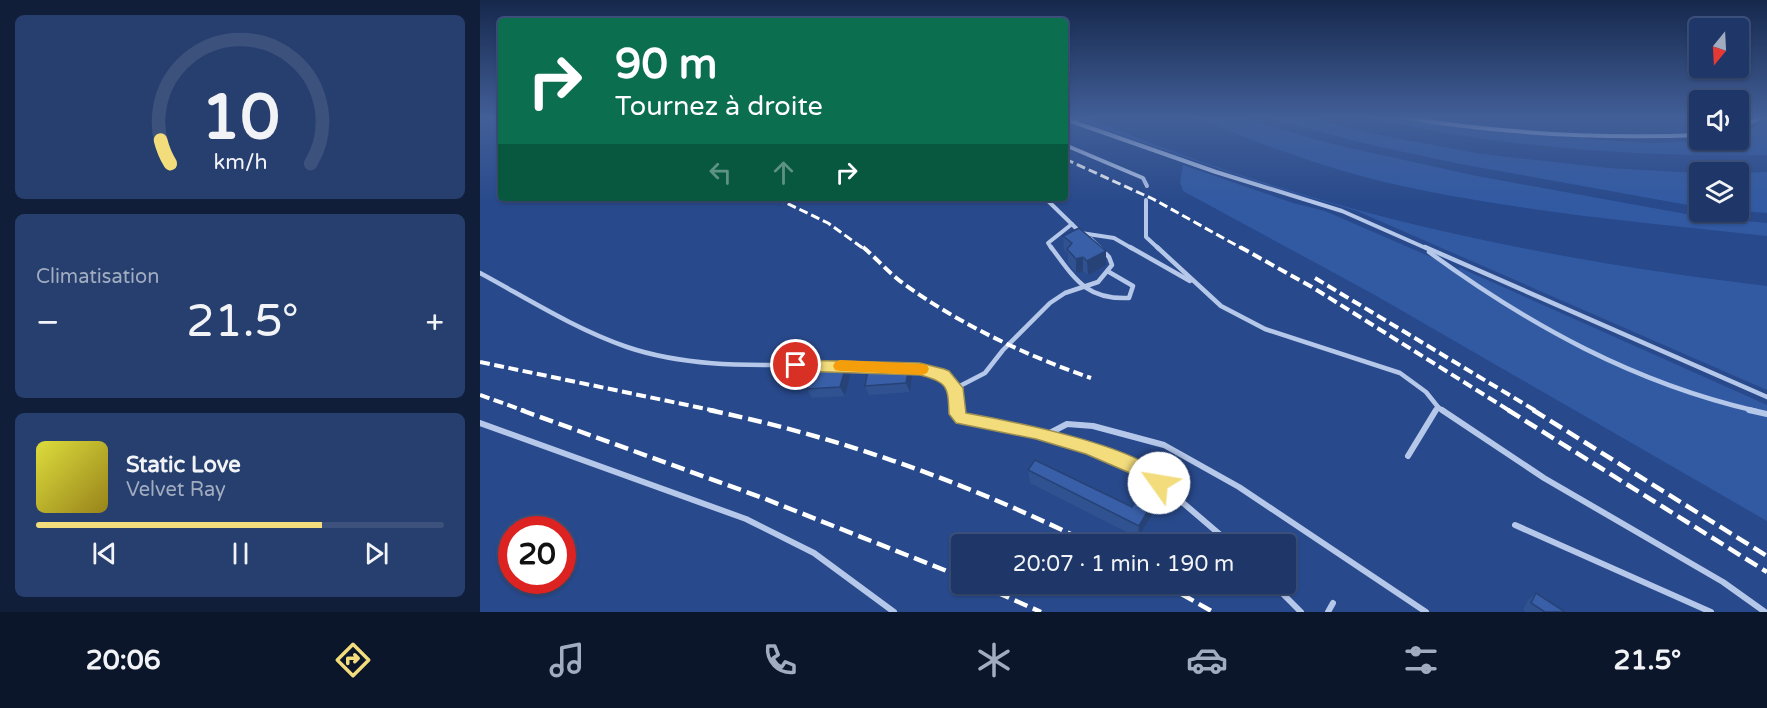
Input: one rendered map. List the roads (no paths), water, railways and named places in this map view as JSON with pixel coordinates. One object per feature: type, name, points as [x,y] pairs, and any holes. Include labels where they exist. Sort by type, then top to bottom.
[{"type":"lane","points":[[1068,146],[1143,178],[1147,186]]},
{"type":"lane","points":[[1140,146],[1342,211],[1767,397]]},
{"type":"lane","points":[[1146,200],[1146,237],[1221,306],[1265,329],[1401,373],[1426,392],[1438,407],[1544,478],[1723,582],[1765,612]]},
{"type":"lane","points":[[956,388],[985,373],[1003,350],[1050,303],[1065,293],[1098,282],[1109,272],[1112,265],[1109,257],[1097,243],[1081,233],[1048,201]]},
{"type":"lane","points":[[1072,224],[1048,243],[1093,295],[1112,300],[1130,298],[1133,286],[1109,272]]},
{"type":"lane","points":[[1081,233],[1114,238],[1196,284]]},
{"type":"lane","points":[[1422,247],[1502,306],[1591,355],[1659,384],[1767,414]]},
{"type":"lane","points":[[480,273],[601,337],[679,360],[727,366],[820,365],[920,369],[944,375],[956,388],[956,414],[962,419],[1046,435],[1089,448],[1143,471],[1175,494],[1220,534]]},
{"type":"lane","points":[[1408,456],[1438,407]]},
{"type":"lane","points":[[480,423],[746,519],[814,553],[894,612]]},
{"type":"lane","points":[[1046,435],[1067,424],[1093,426],[1164,445],[1239,487],[1426,612]]},
{"type":"lane","points":[[1515,525],[1711,612]]},
{"type":"lane","points":[[1283,594],[1300,612]]},
{"type":"lane","points":[[1328,612],[1333,603]]},
{"type":"railway","points":[[1068,160],[1153,199],[1243,249]]},
{"type":"railway","points":[[782,201],[828,223],[864,249]]},
{"type":"railway","points":[[863,247],[904,284],[948,313],[1018,349],[1091,378]]},
{"type":"railway","points":[[1240,247],[1312,287],[1510,411]]},
{"type":"railway","points":[[1315,278],[1536,411]]},
{"type":"railway","points":[[480,362],[716,411]]},
{"type":"railway","points":[[480,395],[525,411]]},
{"type":"railway","points":[[521,410],[763,498],[951,573]]},
{"type":"railway","points":[[709,410],[808,434],[904,465],[998,501],[1070,534]]},
{"type":"railway","points":[[1508,410],[1767,572]]},
{"type":"railway","points":[[1533,410],[1767,556]]},
{"type":"railway","points":[[1000,594],[1041,612]]},
{"type":"railway","points":[[1182,594],[1213,612]]}]
